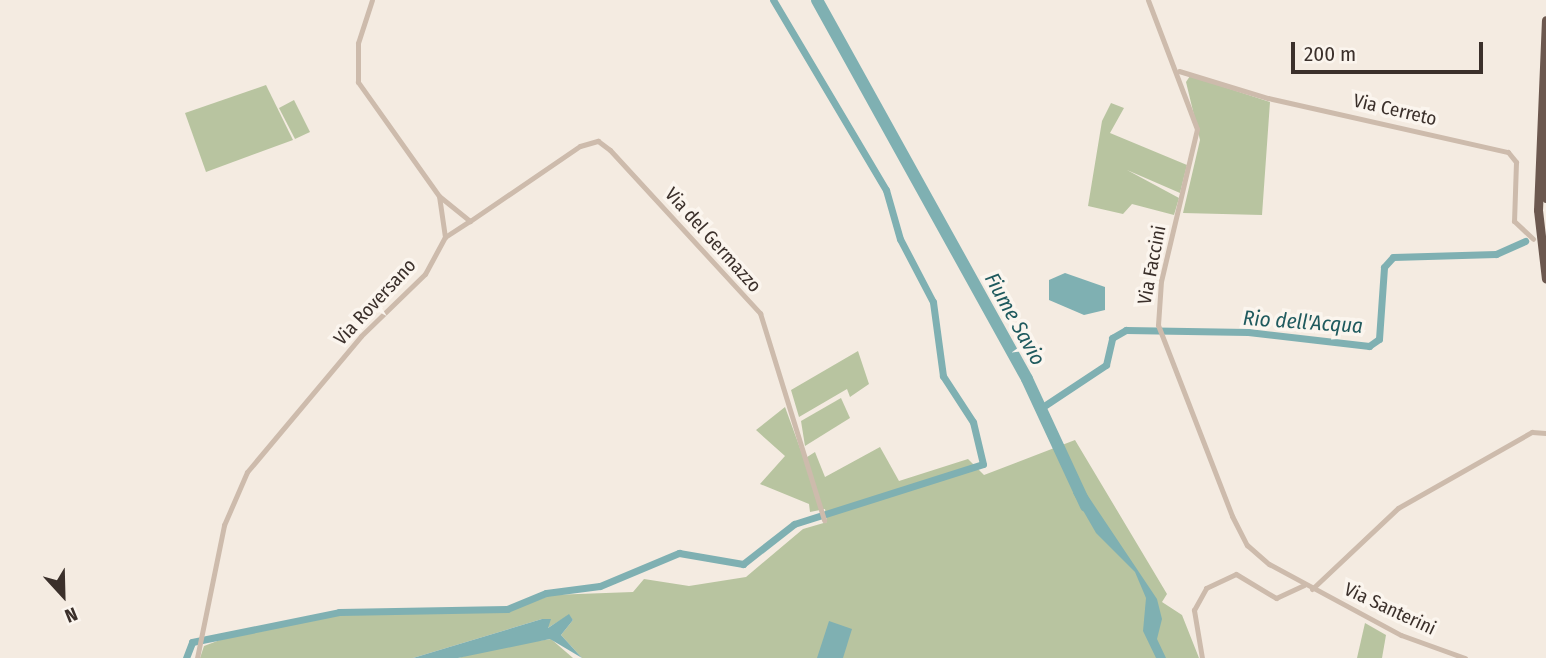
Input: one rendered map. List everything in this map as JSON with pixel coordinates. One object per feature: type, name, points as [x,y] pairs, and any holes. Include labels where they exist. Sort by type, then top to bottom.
[{"type":"highway","points":[[1546,20],[1538,210],[1546,279]]},
{"type":"highway","points":[[1546,111],[1546,198]]},
{"type":"street","points":[[372,0],[358,43],[358,82],[439,197],[470,220]]},
{"type":"street","name":"Via Faccini","points":[[1148,0],[1179,71],[1196,129],[1161,281],[1158,325],[1247,545],[1304,585]]},
{"type":"street","name":"Via Cerreto","points":[[1179,71],[1268,98],[1508,152],[1516,162],[1514,221],[1533,239]]},
{"type":"street","name":"Via del Germazzo","points":[[445,237],[580,146],[598,141],[610,150],[760,313],[824,520]]},
{"type":"street","points":[[439,197],[445,237]]},
{"type":"street","name":"Via Roversano","points":[[197,658],[224,525],[247,472],[361,336],[425,274],[445,237]]},
{"type":"street","points":[[1312,589],[1398,508],[1532,432],[1546,433]]},
{"type":"street","points":[[1202,658],[1194,610],[1206,588],[1236,574],[1276,598],[1304,585]]},
{"type":"street","name":"Via Santerini","points":[[1304,585],[1401,635],[1465,658]]},
{"type":"green space","points":[[1190,76],[1270,102],[1262,215],[1183,213],[1200,140],[1186,82]]},
{"type":"green space","points":[[266,85],[293,140],[206,172],[185,113]]},
{"type":"green space","points":[[294,100],[310,132],[295,139],[279,108]]},
{"type":"green space","points":[[1111,103],[1124,108],[1110,133],[1187,165],[1180,193],[1127,170],[1179,198],[1174,215],[1132,204],[1123,214],[1088,206],[1102,121]]},
{"type":"green space","points":[[858,351],[869,384],[850,397],[847,389],[799,417],[791,390]]},
{"type":"green space","points":[[841,398],[850,418],[805,446],[801,421]]},
{"type":"green space","points":[[785,407],[804,459],[815,452],[825,477],[880,447],[899,481],[968,459],[984,475],[1075,440],[1167,594],[1162,602],[1182,615],[1199,658],[582,658],[561,635],[573,620],[569,615],[546,629],[542,619],[413,658],[200,658],[204,646],[220,640],[339,613],[509,611],[551,595],[633,592],[644,579],[689,586],[746,577],[803,529],[827,522],[825,509],[810,512],[809,504],[760,484],[785,456],[756,430]]},
{"type":"green space","points":[[1365,623],[1386,635],[1382,658],[1357,658]]},
{"type":"green space","points":[[551,639],[573,658],[458,658],[495,647]]},
{"type":"water","points":[[1065,273],[1105,287],[1105,310],[1084,315],[1049,300],[1049,280]]},
{"type":"water","points":[[1084,490],[1157,599],[1162,619],[1157,639],[1166,658],[1156,658],[1143,631],[1146,598],[1135,572],[1096,533],[1073,493]]},
{"type":"water","points":[[569,614],[573,620],[561,635],[582,658],[550,639],[458,658],[413,658],[542,619],[551,619],[548,628]]},
{"type":"water","points":[[829,621],[852,629],[843,658],[817,658]]},
{"type":"waterway","points":[[186,658],[192,642],[339,612],[507,609],[546,593],[600,586],[679,553],[743,564],[794,524],[983,464],[973,422],[943,376],[933,302],[900,239],[886,190],[773,0]]},
{"type":"waterway","name":"Fiume Savio","points":[[817,0],[1027,379],[1086,506]]},
{"type":"waterway","name":"Rio dell'Acqua","points":[[1041,408],[1106,365],[1112,338],[1126,330],[1248,332],[1369,346],[1379,339],[1384,267],[1393,257],[1496,254],[1525,241]]}]
